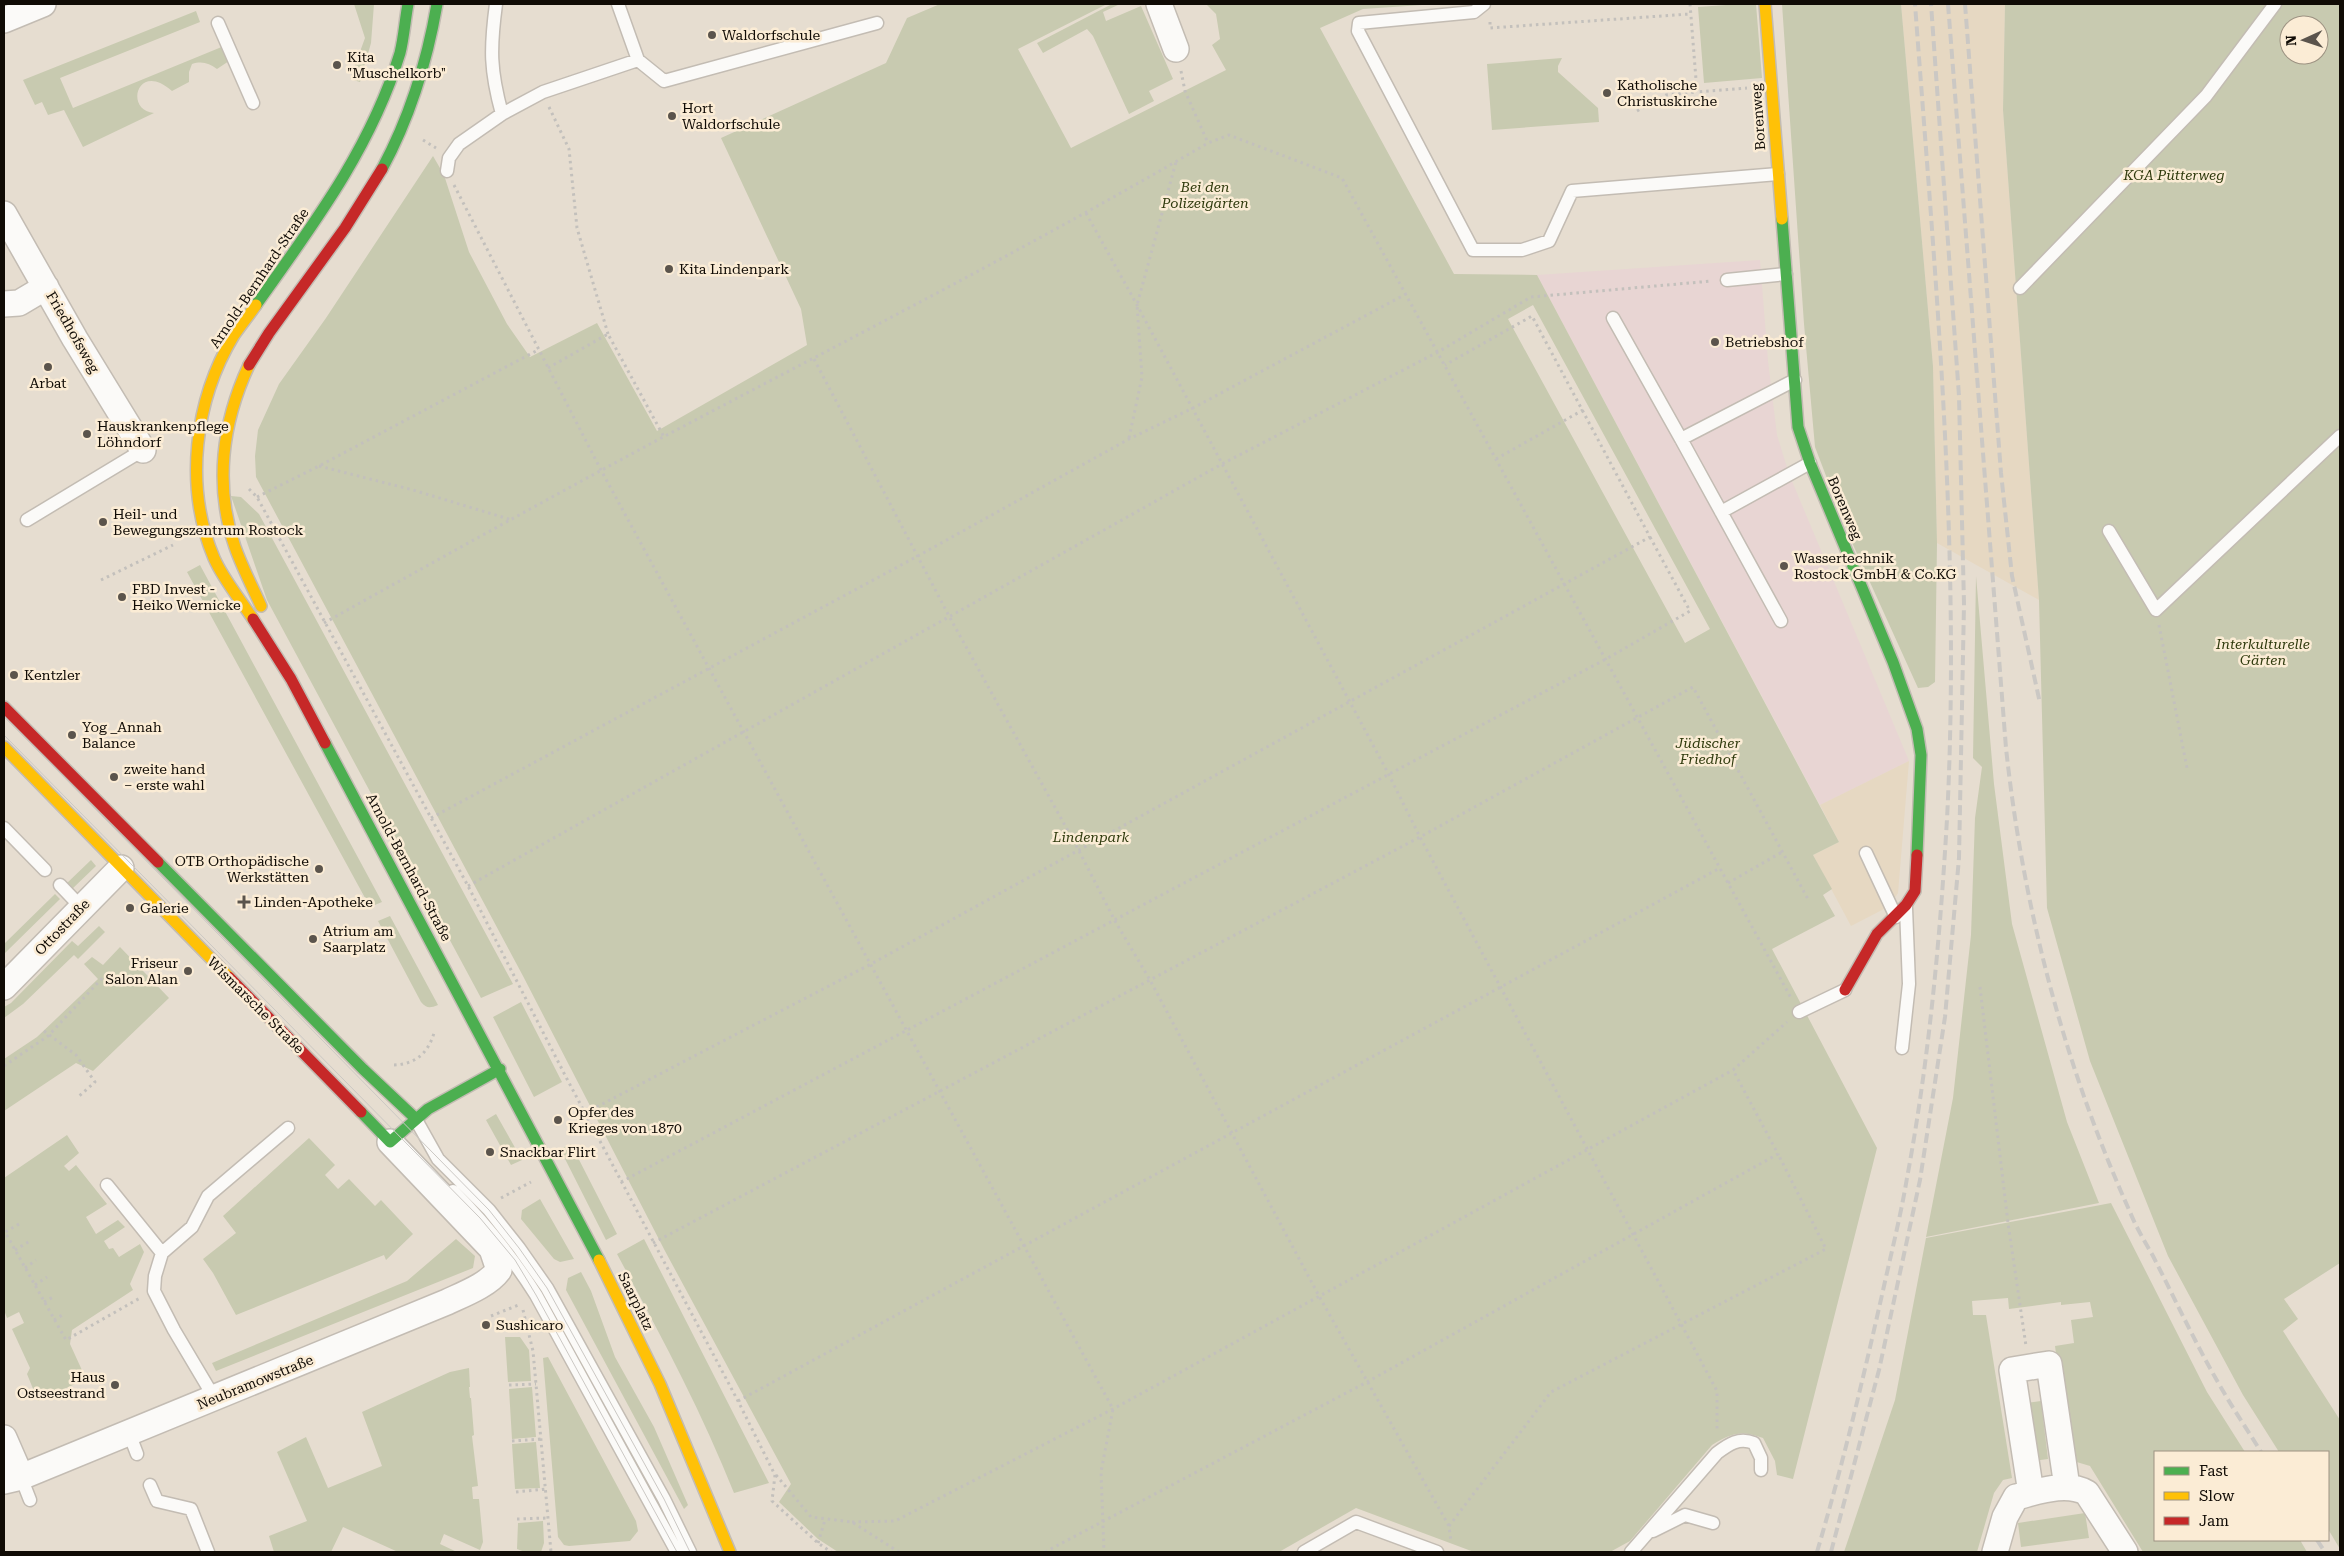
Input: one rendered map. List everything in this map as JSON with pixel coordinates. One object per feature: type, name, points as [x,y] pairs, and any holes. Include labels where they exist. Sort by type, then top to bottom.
[{"type":"main road","name":"Arnold-Bernhard-Straße","points":[[408,4],[400,52],[376,118],[360,151],[338,190],[234,336],[209,390],[198,430],[196,485],[206,541],[215,560],[291,679],[500,1069]]},
{"type":"main road","name":"Arnold-Bernhard-Straße","points":[[291,679],[231,536],[222,483],[225,432],[238,385],[251,360],[367,194],[394,147],[402,130],[426,59],[437,4]]},
{"type":"main road","name":"Borenweg","points":[[1765,4],[1798,427],[1810,463],[1892,662],[1917,729],[1922,755],[1915,891],[1906,906],[1877,934],[1845,990]]},
{"type":"main road","points":[[4,707],[362,1069],[414,1118]]},
{"type":"main road","name":"Wismarsche Straße","points":[[4,747],[127,861],[390,1142]]},
{"type":"main road","points":[[127,861],[143,846]]},
{"type":"main road","points":[[390,1142],[414,1118],[463,1088],[500,1069]]},
{"type":"main road","name":"Saarplatz","points":[[500,1069],[598,1257],[660,1384],[730,1552]]},
{"type":"street","points":[[4,20],[43,4]]},
{"type":"street","points":[[1159,4],[1176,49]]},
{"type":"street","name":"Friedhofsweg","points":[[4,214],[143,450]]},
{"type":"street","points":[[4,304],[20,303],[46,287]]},
{"type":"street","name":"Ottostraße","points":[[4,987],[127,861]]},
{"type":"street","name":"Wismarsche Straße","points":[[390,1142],[492,1249],[499,1270]]},
{"type":"street","name":"Neubramowstraße","points":[[12,1479],[133,1444],[215,1399],[470,1292],[495,1275],[499,1270]]},
{"type":"street","points":[[2031,1493],[2012,1370],[2029,1367],[2049,1364],[2067,1487]]},
{"type":"street","points":[[4,1438],[12,1479]]},
{"type":"street","points":[[1995,1552],[2009,1506],[2016,1497],[2067,1487],[2080,1489],[2087,1493],[2124,1552]]},
{"type":"lane","points":[[496,4],[490,45],[493,81],[502,114]]},
{"type":"lane","points":[[618,4],[638,60],[664,81],[877,23]]},
{"type":"lane","points":[[2020,288],[2206,96],[2275,4]]},
{"type":"lane","points":[[1479,8],[1359,23],[1358,31],[1473,250],[1522,250],[1549,241],[1572,191],[1778,174]]},
{"type":"lane","points":[[218,22],[253,103]]},
{"type":"lane","points":[[447,171],[449,158],[459,144],[502,114],[543,92],[638,60]]},
{"type":"lane","points":[[1728,280],[1786,274]]},
{"type":"lane","points":[[1613,318],[1781,621]]},
{"type":"lane","points":[[1681,439],[1795,380]]},
{"type":"lane","points":[[2109,531],[2156,610],[2340,436]]},
{"type":"lane","points":[[27,520],[143,450]]},
{"type":"lane","points":[[1721,512],[1810,463]]},
{"type":"lane","points":[[4,828],[45,870]]},
{"type":"lane","points":[[1866,853],[1896,917]]},
{"type":"lane","points":[[60,885],[81,907]]},
{"type":"lane","points":[[1902,1048],[1909,984],[1906,906]]},
{"type":"lane","points":[[1799,1012],[1845,990]]},
{"type":"lane","points":[[414,1118],[438,1159],[489,1210],[520,1248],[547,1288],[651,1475],[690,1552]]},
{"type":"lane","points":[[215,1399],[178,1338],[154,1291],[155,1276],[162,1253],[192,1227],[208,1196],[288,1128]]},
{"type":"lane","points":[[390,1142],[430,1168],[480,1218],[515,1260],[541,1303],[677,1552]]},
{"type":"lane","points":[[107,1185],[162,1253]]},
{"type":"lane","points":[[1631,1552],[1717,1453],[1730,1444],[1744,1440],[1754,1444],[1761,1458],[1761,1470]]},
{"type":"lane","points":[[12,1479],[30,1500]]},
{"type":"lane","points":[[150,1485],[157,1501],[190,1509],[208,1552]]},
{"type":"lane","points":[[1647,1535],[1686,1515],[1713,1523]]},
{"type":"lane","points":[[1304,1552],[1356,1522],[1437,1552]]},
{"type":"path","points":[[1690,4],[1696,92]]},
{"type":"path","points":[[1479,8],[1489,10],[1490,28],[1690,14]]},
{"type":"path","points":[[1638,111],[1666,95],[1771,86]]},
{"type":"path","points":[[1185,91],[1208,143]]},
{"type":"path","points":[[543,92],[569,149],[577,228],[608,334],[664,437]]},
{"type":"path","points":[[246,486],[257,497],[324,623],[468,886],[775,1475],[810,1517],[852,1522],[894,1521],[1113,1409],[1733,1070],[1799,1012],[1342,178],[1229,134],[1208,143],[1086,213],[664,437],[324,623]]},
{"type":"path","points":[[1129,439],[1142,377],[1138,305],[1176,162]]},
{"type":"path","points":[[447,171],[602,472],[1113,1409],[1101,1472],[1104,1552]]},
{"type":"path","points":[[1086,213],[1138,305],[1717,1391],[1717,1453]]},
{"type":"path","points":[[468,886],[1222,464],[1438,352],[1531,297],[1728,280]]},
{"type":"path","points":[[431,818],[916,557],[1129,439],[1192,408],[1406,294]]},
{"type":"path","points":[[621,1182],[1606,659],[1690,610],[1532,316],[1445,365]]},
{"type":"path","points":[[548,368],[608,334]]},
{"type":"path","points":[[257,497],[538,350]]},
{"type":"path","points":[[814,359],[916,557],[1078,849],[1115,921],[1150,980],[1319,1296],[1449,1526],[1451,1544]]},
{"type":"path","points":[[1496,459],[1583,410]]},
{"type":"path","points":[[319,466],[413,490],[512,520]]},
{"type":"path","points":[[585,1113],[871,964],[1650,537]]},
{"type":"path","points":[[101,580],[173,545]]},
{"type":"path","points":[[2156,610],[2187,768]]},
{"type":"path","points":[[653,1243],[1420,837],[1693,687],[1809,901]]},
{"type":"path","points":[[1728,883],[1782,852]]},
{"type":"path","points":[[738,1401],[1720,868]]},
{"type":"path","points":[[4,1066],[48,1036],[108,972]]},
{"type":"path","points":[[1980,987],[2008,1223],[2029,1367]]},
{"type":"path","points":[[44,1030],[48,1036],[76,1055],[95,1082],[78,1097]]},
{"type":"path","points":[[390,1064],[403,1064],[423,1055],[430,1046],[434,1032]]},
{"type":"path","points":[[1449,1526],[1551,1392],[1826,1249],[1733,1070]]},
{"type":"path","points":[[1045,1552],[1367,1382],[1778,1154]]},
{"type":"path","points":[[496,1200],[533,1181]]},
{"type":"path","points":[[19,1224],[5,1232],[66,1340],[154,1291]]},
{"type":"path","points":[[15,1250],[30,1240]]},
{"type":"path","points":[[25,1268],[36,1260]]},
{"type":"path","points":[[35,1285],[47,1277]]},
{"type":"path","points":[[44,1302],[53,1297]]},
{"type":"path","points":[[491,1316],[521,1304],[533,1351],[551,1552]]},
{"type":"path","points":[[54,1320],[64,1314]]},
{"type":"path","points":[[508,1385],[536,1384]]},
{"type":"path","points":[[512,1441],[541,1439]]},
{"type":"path","points":[[775,1475],[772,1501],[818,1543],[831,1552]]},
{"type":"path","points":[[516,1492],[546,1490]]},
{"type":"path","points":[[517,1519],[548,1518]]},
{"type":"path","points":[[818,1543],[825,1520]]},
{"type":"path","points":[[852,1522],[899,1552]]},
{"type":"shaded area","points":[[1901,4],[2005,4],[2003,110],[2039,600],[1937,543],[1933,366]]},
{"type":"shaded area","points":[[1760,260],[1768,361],[1777,435],[1789,474],[1909,761],[1820,805],[1537,275]]},
{"type":"shaded area","points":[[1909,761],[1898,893],[1891,904],[1851,926],[1813,855],[1839,842],[1820,805]]},
{"type":"green space","points":[[354,4],[374,4],[371,43],[360,82],[350,79],[365,38]]},
{"type":"green space","name":"Lindenpark","points":[[940,4],[1107,4],[1018,49],[1071,148],[1226,70],[1212,45],[1220,39],[1216,14],[1206,4],[1437,4],[1363,9],[1320,28],[1454,274],[1537,275],[1839,842],[1813,855],[1832,889],[1823,895],[1835,916],[1772,949],[1877,1148],[1793,1479],[1777,1475],[1775,1461],[1763,1438],[1748,1434],[1731,1435],[1712,1445],[1630,1541],[1610,1552],[1474,1552],[1356,1508],[1279,1552],[838,1552],[818,1539],[779,1502],[791,1484],[665,1251],[523,976],[256,477],[255,456],[258,430],[279,384],[326,318],[433,156],[444,175],[469,252],[507,324],[530,357],[597,323],[657,431],[807,345],[801,309],[721,138],[886,63],[907,18]],"holes":[[[1533,305],[1710,629],[1685,643],[1508,319]]]},
{"type":"green space","points":[[1112,4],[1120,4],[1103,12],[1106,21],[1141,6],[1173,79],[1149,91],[1154,101],[1129,114],[1093,36],[1087,29],[1043,53],[1037,43]]},
{"type":"green space","points":[[1756,4],[1762,78],[1704,83],[1698,7]]},
{"type":"green space","points":[[1782,4],[1901,4],[1933,366],[1937,543],[1935,682],[1928,687],[1918,688],[1849,536],[1815,447],[1804,324]]},
{"type":"green space","points":[[2005,4],[2340,4],[2340,1263],[2284,1299],[2298,1319],[2283,1331],[2340,1420],[2340,1549],[2329,1531],[2329,1451],[2278,1451],[2243,1395],[2168,1256],[2090,1061],[2047,908],[2039,600],[2003,110]]},
{"type":"green space","points":[[196,11],[200,22],[60,78],[73,108],[224,46],[229,61],[217,69],[205,63],[192,64],[189,72],[189,82],[172,91],[160,83],[150,81],[143,84],[137,97],[139,104],[145,110],[154,113],[83,147],[64,110],[48,115],[42,102],[35,105],[23,80]]},
{"type":"green space","points":[[1562,58],[1558,66],[1558,72],[1598,108],[1599,122],[1492,130],[1487,64]]},
{"type":"green space","points":[[231,496],[241,497],[259,514],[513,984],[481,998],[267,600]]},
{"type":"green space","points":[[200,565],[382,902],[370,907],[187,572]]},
{"type":"green space","points":[[1976,576],[1994,784],[2012,924],[2067,1122],[2099,1203],[1926,1237],[1953,1098],[1971,935],[1975,818],[1982,767],[1973,758]]},
{"type":"green space","points":[[91,860],[96,866],[71,890],[66,884]]},
{"type":"green space","points":[[55,894],[60,899],[4,954],[4,944]]},
{"type":"green space","points":[[390,916],[438,1005],[429,1007],[421,1002],[378,921]]},
{"type":"green space","points":[[99,926],[105,932],[78,959],[74,955],[23,1004],[4,1018],[4,1007],[11,1003],[72,941],[78,946]]},
{"type":"green space","points":[[120,947],[169,998],[93,1071],[76,1063],[4,1111],[4,1059],[37,1037],[98,979],[84,964],[92,957],[103,965]]},
{"type":"green space","points":[[521,1002],[562,1082],[534,1097],[493,1017]]},
{"type":"green space","points":[[496,1114],[522,1160],[511,1165],[486,1120]]},
{"type":"green space","points":[[67,1135],[79,1153],[64,1166],[69,1171],[76,1165],[107,1204],[86,1217],[96,1234],[118,1220],[125,1227],[104,1241],[109,1249],[113,1248],[119,1257],[140,1244],[144,1252],[130,1284],[133,1290],[72,1330],[70,1344],[86,1379],[38,1401],[27,1374],[30,1368],[12,1329],[24,1323],[19,1312],[7,1318],[4,1310],[4,1178]]},
{"type":"green space","points":[[309,1138],[335,1165],[325,1175],[338,1189],[349,1179],[375,1206],[381,1200],[413,1234],[386,1260],[384,1255],[236,1315],[213,1273],[203,1259],[236,1233],[223,1216]]},
{"type":"green space","points":[[571,1144],[617,1234],[606,1240],[560,1149]]},
{"type":"green space","points":[[540,1199],[574,1259],[560,1262],[554,1259],[521,1219],[522,1210]]},
{"type":"green space","points":[[2111,1203],[2207,1392],[2244,1451],[2154,1451],[2154,1541],[2301,1541],[2307,1552],[2143,1552],[2090,1466],[2070,1460],[2055,1346],[2074,1343],[2071,1320],[2093,1317],[2090,1302],[2061,1305],[2061,1302],[2009,1309],[2008,1298],[1972,1301],[1973,1315],[1986,1315],[2012,1478],[2003,1480],[1994,1493],[1977,1552],[1844,1552],[1895,1400],[1926,1238]]},
{"type":"green space","points":[[456,1239],[475,1256],[473,1268],[216,1371],[212,1363],[407,1281]]},
{"type":"green space","points":[[644,1239],[769,1483],[734,1493],[694,1401],[617,1254]]},
{"type":"green space","points":[[581,1272],[591,1291],[615,1357],[654,1427],[688,1505],[684,1509],[566,1290],[568,1278]]},
{"type":"green space","points":[[505,1337],[520,1337],[529,1350],[531,1381],[508,1382]]},
{"type":"green space","points":[[548,1357],[636,1521],[638,1531],[630,1541],[569,1546],[564,1545],[558,1537],[543,1358]]},
{"type":"green space","points":[[469,1368],[474,1435],[472,1436],[478,1486],[472,1487],[473,1499],[479,1499],[483,1542],[480,1550],[444,1534],[440,1544],[457,1552],[398,1552],[343,1527],[331,1552],[274,1552],[269,1536],[307,1521],[277,1452],[306,1437],[328,1488],[382,1466],[362,1412],[450,1372]]},
{"type":"green space","points":[[532,1387],[536,1437],[512,1439],[509,1389]]},
{"type":"green space","points":[[2041,1401],[2048,1459],[2033,1461],[2025,1403]]},
{"type":"green space","points":[[536,1442],[540,1488],[515,1489],[512,1444]]},
{"type":"green space","points":[[2085,1513],[2089,1538],[2021,1547],[2018,1523]]},
{"type":"green space","points":[[543,1521],[544,1543],[541,1552],[525,1552],[517,1549],[518,1523]]},
{"type":"tram line","points":[[4,716],[489,1210],[547,1288],[664,1499],[690,1552]]},
{"type":"tram line","points":[[4,735],[480,1218],[515,1260],[677,1552]]},
{"type":"railway","points":[[1817,1552],[1861,1386],[1905,1192],[1922,1089],[1937,954],[1947,819],[1951,615],[1944,411],[1915,4]]},
{"type":"railway","points":[[1831,1552],[1879,1370],[1920,1180],[1945,1017],[1959,858],[1964,604],[1959,396],[1931,4]]},
{"type":"railway","points":[[1948,4],[2006,748],[2023,867],[2035,926],[2066,1043],[2106,1156],[2132,1218],[2213,1374],[2260,1451]]},
{"type":"railway","points":[[1965,4],[2001,473],[2012,576],[2040,703]]},
{"type":"railway","points":[[2318,1541],[2325,1552]]},
{"type":"traffic: fast","points":[[256,305],[319,215],[357,153],[388,88],[400,53],[408,4]]},
{"type":"traffic: fast","points":[[382,169],[401,129],[416,89],[423,68],[437,4]]},
{"type":"traffic: fast","points":[[1782,219],[1798,427],[1810,463],[1893,662],[1917,729],[1921,755],[1917,855]]},
{"type":"traffic: fast","points":[[325,743],[599,1260]]},
{"type":"traffic: fast","points":[[158,862],[363,1069],[414,1117]]},
{"type":"traffic: fast","points":[[361,1112],[390,1142],[428,1109],[500,1069]]},
{"type":"traffic: slow","points":[[1765,4],[1782,219]]},
{"type":"traffic: slow","points":[[253,619],[214,558],[205,531],[199,502],[197,474],[202,416],[210,388],[220,361],[234,335],[256,305]]},
{"type":"traffic: slow","points":[[249,365],[232,409],[227,432],[223,478],[228,524],[235,547],[261,606]]},
{"type":"traffic: slow","points":[[4,747],[229,977]]},
{"type":"traffic: slow","points":[[599,1260],[660,1384],[730,1552]]},
{"type":"traffic: jam","points":[[249,365],[269,333],[345,228],[382,169]]},
{"type":"traffic: jam","points":[[253,619],[291,679],[325,743]]},
{"type":"traffic: jam","points":[[4,707],[158,862]]},
{"type":"traffic: jam","points":[[1845,990],[1877,934],[1906,905],[1915,891],[1917,855]]},
{"type":"traffic: jam","points":[[229,977],[361,1112]]},
{"type":"place","name":"Waldorfschule","points":[[712,35]]},
{"type":"place","name":"Kita \"Muschelkorb\"","points":[[337,65]]},
{"type":"place","name":"Katholische Christuskirche","points":[[1607,93]]},
{"type":"place","name":"Hort Waldorfschule","points":[[672,116]]},
{"type":"place","name":"Kita Lindenpark","points":[[669,269]]},
{"type":"place","name":"Betriebshof","points":[[1715,342]]},
{"type":"place","name":"Arbat","points":[[48,367]]},
{"type":"place","name":"Hauskrankenpflege Löhndorf","points":[[87,434]]},
{"type":"place","name":"Heil- und Bewegungszentrum Rostock","points":[[103,522]]},
{"type":"place","name":"Wassertechnik Rostock GmbH & Co.KG","points":[[1784,566]]},
{"type":"place","name":"FBD Invest - Heiko Wernicke","points":[[122,597]]},
{"type":"place","name":"Kentzler","points":[[14,675]]},
{"type":"place","name":"Yog _Annah Balance","points":[[72,735]]},
{"type":"place","name":"zweite hand – erste wahl","points":[[114,777]]},
{"type":"place","name":"OTB Orthopädische Werkstätten","points":[[319,869]]},
{"type":"place","name":"Linden-Apotheke","points":[[244,902]]},
{"type":"place","name":"Galerie","points":[[130,908]]},
{"type":"place","name":"Atrium am Saarplatz","points":[[313,939]]},
{"type":"place","name":"Friseur Salon Alan","points":[[188,971]]},
{"type":"place","name":"Opfer des Krieges von 1870","points":[[558,1120]]},
{"type":"place","name":"Snackbar Flirt","points":[[490,1152]]},
{"type":"place","name":"Sushicaro","points":[[486,1325]]},
{"type":"place","name":"Haus Ostseestrand","points":[[115,1385]]},
{"type":"park label","name":"KGA Pütterweg","points":[[2174,175]]},
{"type":"park label","name":"Bei den Polizeigärten","points":[[1205,196]]},
{"type":"park label","name":"Interkulturelle Gärten","points":[[2263,652]]},
{"type":"park label","name":"Jüdischer Friedhof","points":[[1708,752]]}]
